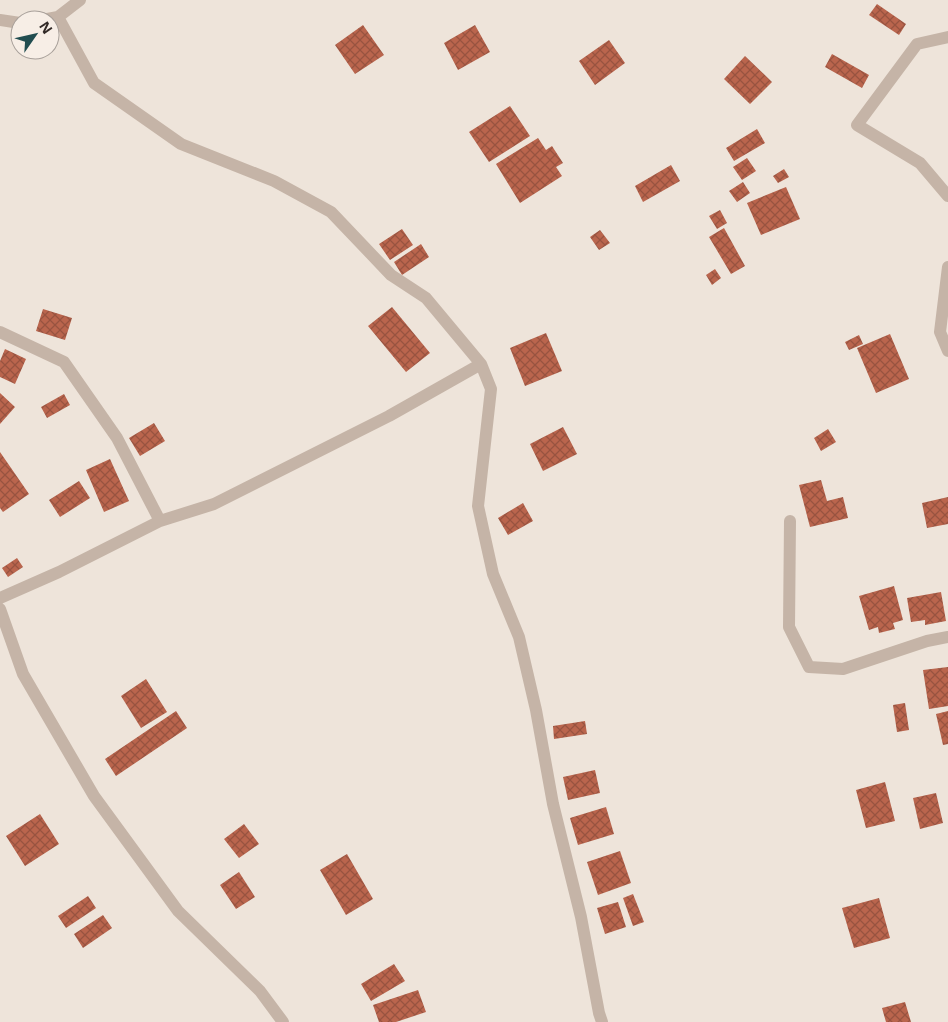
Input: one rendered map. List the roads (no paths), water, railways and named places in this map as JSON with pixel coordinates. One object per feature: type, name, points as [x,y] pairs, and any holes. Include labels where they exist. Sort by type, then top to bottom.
[{"type":"street","points":[[60,15],[80,0]]},
{"type":"street","points":[[60,20],[94,83],[181,144],[274,181],[331,212],[391,275],[426,298],[480,364],[491,389],[478,506],[493,574],[519,637],[536,710],[553,804],[581,917],[602,1022]]},
{"type":"street","points":[[948,37],[917,44],[857,124],[920,163],[948,196]]},
{"type":"street","points":[[948,266],[940,332],[948,351]]},
{"type":"street","points":[[0,332],[64,362],[117,438],[160,521]]},
{"type":"street","points":[[0,598],[59,572],[160,521],[214,504],[389,416],[480,364]]},
{"type":"street","points":[[790,520],[789,627],[809,667],[843,669],[927,641],[948,637]]},
{"type":"street","points":[[0,609],[23,674],[94,796],[178,911],[260,990],[283,1022]]}]
